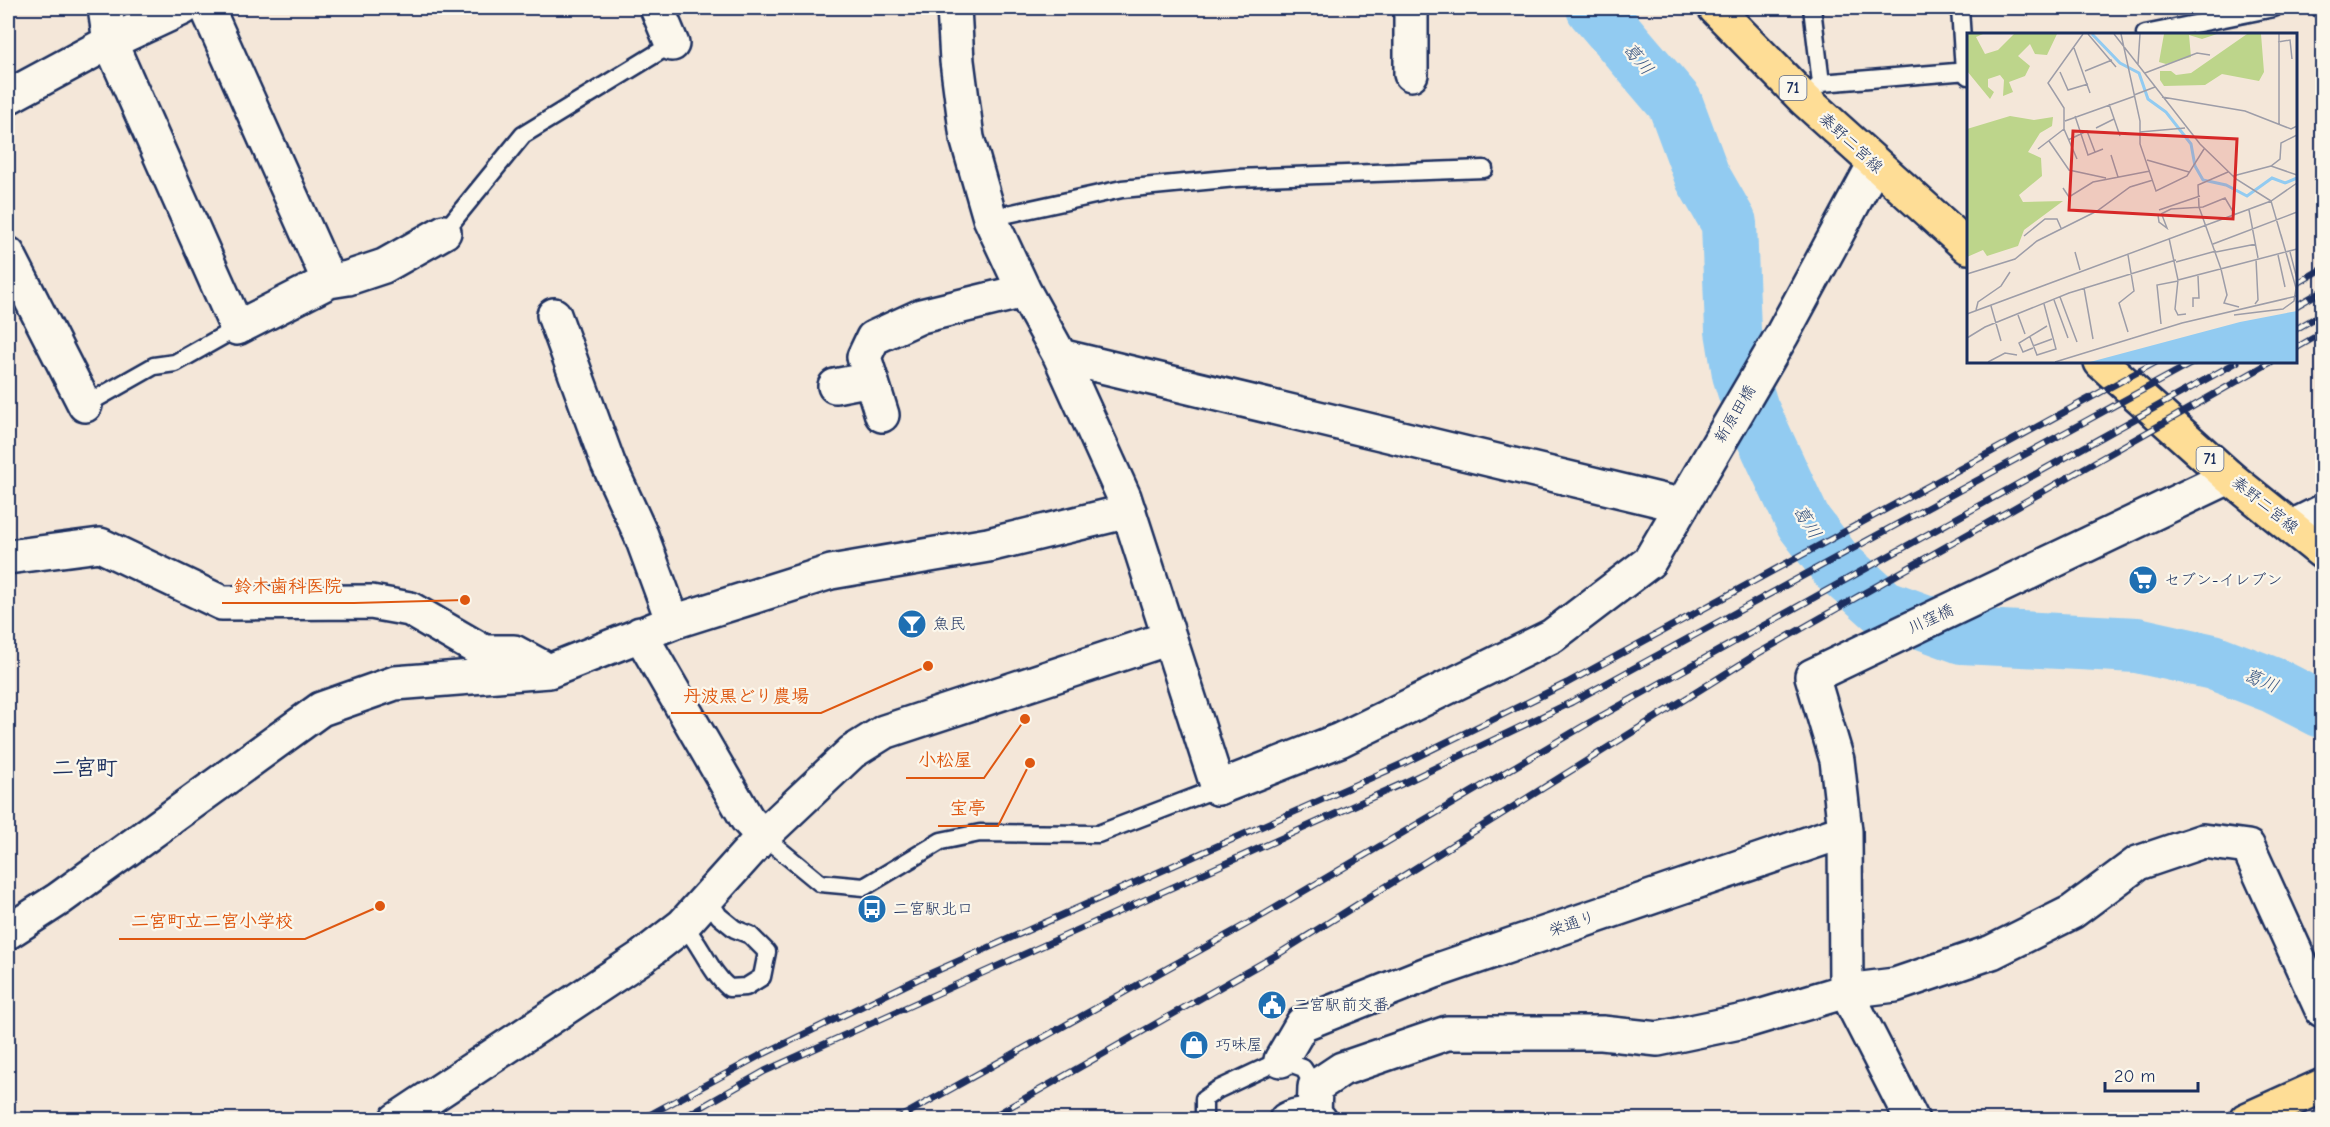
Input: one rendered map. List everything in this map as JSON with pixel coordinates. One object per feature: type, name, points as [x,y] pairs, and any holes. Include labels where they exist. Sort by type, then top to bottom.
[{"type":"main road","name":"秦野二宮線","points":[[1715,8],[1813,92],[1874,165],[1967,246]]},
{"type":"main road","name":"秦野二宮線","points":[[2102,363],[2229,477],[2322,552]]},
{"type":"main road","points":[[2246,1119],[2322,1086]]},
{"type":"street","points":[[105,8],[110,42],[237,328],[329,281],[348,278],[384,266],[444,232]]},
{"type":"street","points":[[8,97],[110,42],[183,8]]},
{"type":"street","points":[[207,8],[329,281]]},
{"type":"street","points":[[657,8],[672,44]]},
{"type":"street","points":[[954,8],[957,61],[967,138],[990,218],[1024,291],[1060,356],[1129,510],[1218,788]]},
{"type":"street","points":[[1411,8],[1411,74]]},
{"type":"street","name":"新原田橋","points":[[1218,788],[1340,740],[1552,636],[1649,562],[1782,335],[1874,165]]},
{"type":"street","points":[[8,254],[85,405]]},
{"type":"street","points":[[882,415],[864,357],[873,338],[921,316],[1024,291]]},
{"type":"street","points":[[554,315],[608,463],[641,535],[673,622]]},
{"type":"street","points":[[1060,356],[1684,499]]},
{"type":"street","points":[[835,386],[871,379]]},
{"type":"street","name":"川窪橋","points":[[1845,831],[1837,760],[1812,676],[2229,477]]},
{"type":"street","points":[[8,932],[59,899],[321,709],[395,683],[549,671],[673,622],[831,572],[988,545],[1129,510]]},
{"type":"street","points":[[2292,527],[2322,512]]},
{"type":"street","points":[[8,557],[100,545],[222,603],[372,602],[410,609],[484,652],[514,652],[549,671]]},
{"type":"street","points":[[640,634],[747,819],[763,836]]},
{"type":"street","points":[[396,1119],[642,957],[683,925],[763,836],[852,752],[884,732],[1169,638]]},
{"type":"street","points":[[1845,831],[1846,991],[1912,1119]]},
{"type":"street","name":"栄通り","points":[[1281,1060],[1302,1024],[1432,972],[1845,831]]},
{"type":"street","points":[[1309,1110],[1342,1069],[1447,1033],[1602,1033],[1658,1039],[1749,1020],[1846,991],[1895,985],[1992,952],[2072,912],[2138,863],[2203,841],[2248,847],[2322,1010]]},
{"type":"lane","points":[[1812,8],[1813,92],[1967,73],[1960,8]]},
{"type":"lane","points":[[2150,33],[2274,8]]},
{"type":"lane","points":[[444,232],[523,135],[672,44]]},
{"type":"lane","points":[[990,218],[1122,189],[1236,178],[1484,169]]},
{"type":"lane","points":[[85,405],[154,366],[175,363],[237,328]]},
{"type":"lane","points":[[763,836],[820,883],[864,887],[940,841],[980,833],[1098,834],[1218,788]]},
{"type":"lane","points":[[683,925],[697,939],[716,977],[729,988],[746,987],[762,977],[767,952],[750,935],[735,929],[719,916],[707,897]]},
{"type":"lane","points":[[1204,1119],[1204,1099],[1217,1090],[1281,1060],[1303,1068],[1309,1110]]},
{"type":"waterway","name":"葛川","points":[[1594,8],[1675,103],[1702,176],[1729,223],[1733,331],[1740,374],[1751,409],[1803,521],[1837,566],[1883,607],[1962,636],[2137,645],[2213,662],[2275,686],[2322,710]]},
{"type":"railway","points":[[2297,283],[2322,269]]},
{"type":"railway","points":[[2297,305],[2322,291]]},
{"type":"railway","points":[[2297,328],[2322,314]]},
{"type":"railway","points":[[2297,347],[2322,333]]},
{"type":"railway","points":[[640,1120],[759,1056],[918,979],[1402,764],[1567,683],[2154,363]]},
{"type":"railway","points":[[679,1120],[765,1071],[1406,782],[1572,702],[2192,363]]},
{"type":"railway","points":[[895,1120],[1265,914],[1587,724],[2235,363]]},
{"type":"railway","points":[[987,1120],[1280,953],[1757,654],[2269,363]]},
{"type":"place","name":"セブン-イレブン","points":[[2143,580]]},
{"type":"place","name":"鈴木歯科医院","points":[[465,600]]},
{"type":"place","name":"魚民","points":[[912,624]]},
{"type":"place","name":"丹波黒どり農場","points":[[928,666]]},
{"type":"place","name":"小松屋","points":[[1025,719]]},
{"type":"place","name":"宝亭","points":[[1030,763]]},
{"type":"place","name":"二宮町立二宮小学校","points":[[380,906]]},
{"type":"place","name":"二宮駅北口","points":[[872,909]]},
{"type":"place","name":"二宮駅前交番","points":[[1272,1005]]},
{"type":"place","name":"巧味屋","points":[[1194,1045]]},
{"type":"district","name":"二宮町","points":[[85,768]]}]
